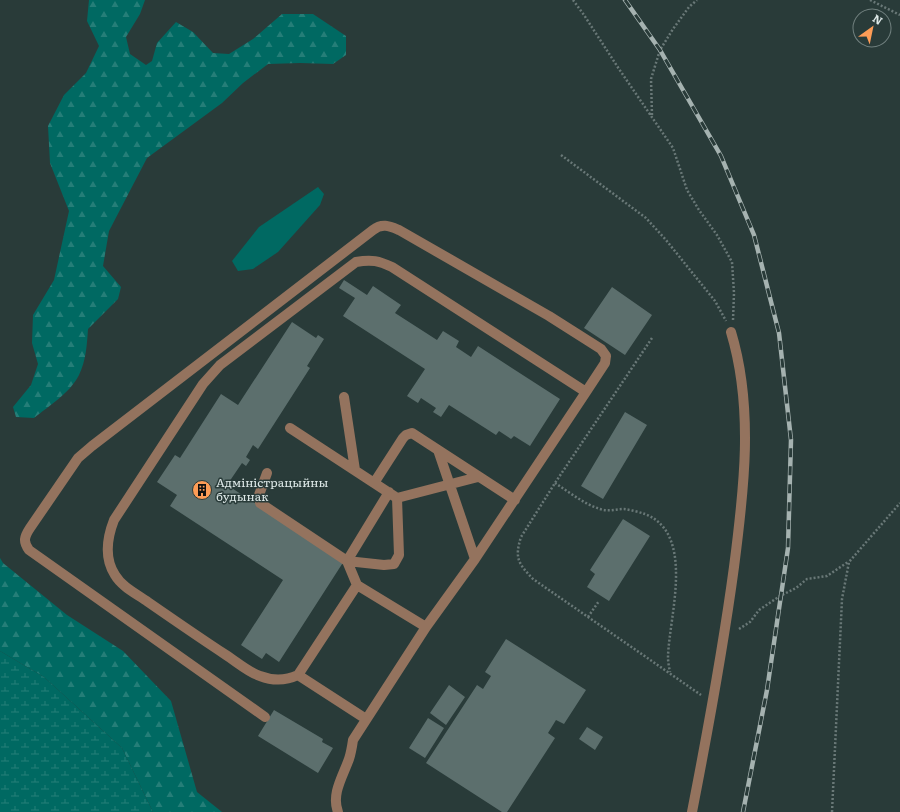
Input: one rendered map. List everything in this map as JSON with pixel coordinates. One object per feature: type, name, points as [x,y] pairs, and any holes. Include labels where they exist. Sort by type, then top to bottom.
[{"type":"lane","points":[[265,717],[29,550],[25,545],[24,540],[30,528],[78,458],[378,226],[390,226],[549,316],[601,349],[606,356],[605,363],[515,500],[426,627],[353,740],[349,758],[338,785],[336,798],[338,812]]},
{"type":"lane","points":[[357,585],[298,675],[290,679],[273,680],[258,676],[126,587],[116,577],[110,563],[108,545],[109,534],[114,520],[203,384],[220,365],[356,262],[366,260],[378,261],[392,267],[586,392]]},
{"type":"lane","points":[[692,812],[725,632],[742,504],[746,451],[743,389],[732,331]]},
{"type":"lane","points":[[344,397],[354,470]]},
{"type":"lane","points":[[290,428],[393,495],[450,484],[478,476]]},
{"type":"lane","points":[[374,483],[406,435],[412,433],[515,500]]},
{"type":"lane","points":[[438,450],[475,559]]},
{"type":"lane","points":[[267,473],[259,496],[260,503],[347,560],[384,565],[394,564],[398,555],[393,495]]},
{"type":"lane","points":[[347,560],[393,495]]},
{"type":"lane","points":[[347,560],[357,585],[426,627]]},
{"type":"lane","points":[[298,675],[366,719]]},
{"type":"path","points":[[573,0],[673,148],[686,190],[717,234],[732,262],[734,293],[732,331]]},
{"type":"path","points":[[652,115],[651,79],[660,50],[689,7],[697,0]]},
{"type":"path","points":[[870,0],[900,15]]},
{"type":"path","points":[[561,155],[646,218],[666,240],[715,301],[732,331]]},
{"type":"path","points":[[652,338],[555,483],[521,537],[518,546],[518,555],[520,565],[533,579],[713,703]]},
{"type":"path","points":[[555,483],[600,509],[611,511],[623,509],[646,514],[658,521],[666,530],[671,540],[676,564],[668,658],[670,673]]},
{"type":"path","points":[[725,632],[738,629],[750,622],[759,610],[780,596],[796,588],[807,579],[827,576],[849,562],[900,503]]},
{"type":"path","points":[[832,812],[842,599],[849,562]]},
{"type":"path","points":[[588,617],[599,601]]},
{"type":"green space","points":[[89,0],[145,0],[140,14],[126,37],[130,54],[146,65],[152,61],[157,43],[176,22],[193,32],[213,53],[229,54],[253,39],[282,14],[313,14],[346,36],[346,55],[333,64],[268,64],[243,83],[222,103],[147,158],[109,231],[103,266],[121,287],[118,299],[88,329],[85,358],[79,375],[70,388],[59,399],[34,418],[16,417],[13,407],[31,385],[38,364],[32,343],[33,315],[54,280],[69,211],[50,163],[48,126],[64,95],[86,73],[99,46],[87,21]]},
{"type":"green space","points":[[318,187],[324,194],[320,205],[278,252],[253,269],[238,271],[232,261],[259,227]]},
{"type":"green space","points":[[0,558],[3,563],[67,615],[123,651],[171,701],[197,792],[222,812],[153,812],[122,748],[44,677],[0,651]]},
{"type":"green space","points":[[0,651],[44,677],[122,748],[153,812],[0,812]]},
{"type":"building","points":[[344,280],[367,295],[373,286],[401,305],[395,313],[437,340],[443,331],[459,341],[456,347],[471,357],[478,346],[560,399],[530,446],[514,436],[511,439],[499,431],[496,435],[449,405],[441,417],[433,412],[436,408],[421,398],[418,403],[407,396],[425,369],[343,316],[355,298],[339,288]]},
{"type":"building","points":[[612,287],[652,315],[625,355],[584,328]]},
{"type":"building","name":"Адміністрацыйны будынак","points":[[292,322],[316,338],[318,335],[324,339],[307,366],[310,368],[258,449],[253,445],[246,457],[250,460],[246,466],[242,463],[227,485],[344,561],[279,662],[266,653],[262,659],[241,645],[283,580],[170,506],[177,495],[157,482],[175,455],[180,458],[221,394],[238,405]]},
{"type":"building","points":[[625,412],[647,425],[603,499],[581,486]]},
{"type":"building","points":[[623,519],[650,536],[609,601],[587,587],[595,574],[590,570]]},
{"type":"building","points":[[506,639],[586,690],[564,724],[556,720],[548,733],[555,738],[507,812],[502,812],[426,763],[477,685],[483,689],[491,676],[485,672]]},
{"type":"building","points":[[449,685],[465,697],[446,725],[430,713]]},
{"type":"building","points":[[274,710],[323,739],[322,742],[333,748],[318,773],[258,736]]},
{"type":"building","points":[[428,718],[444,728],[425,758],[409,748]]},
{"type":"building","points":[[587,727],[603,737],[595,750],[579,739]]},
{"type":"railway","points":[[625,0],[660,50],[721,156],[754,235],[779,333],[791,440],[788,548],[767,690],[743,812]]},
{"type":"place","name":"Адміністрацыйны будынак","points":[[202,490]]}]
